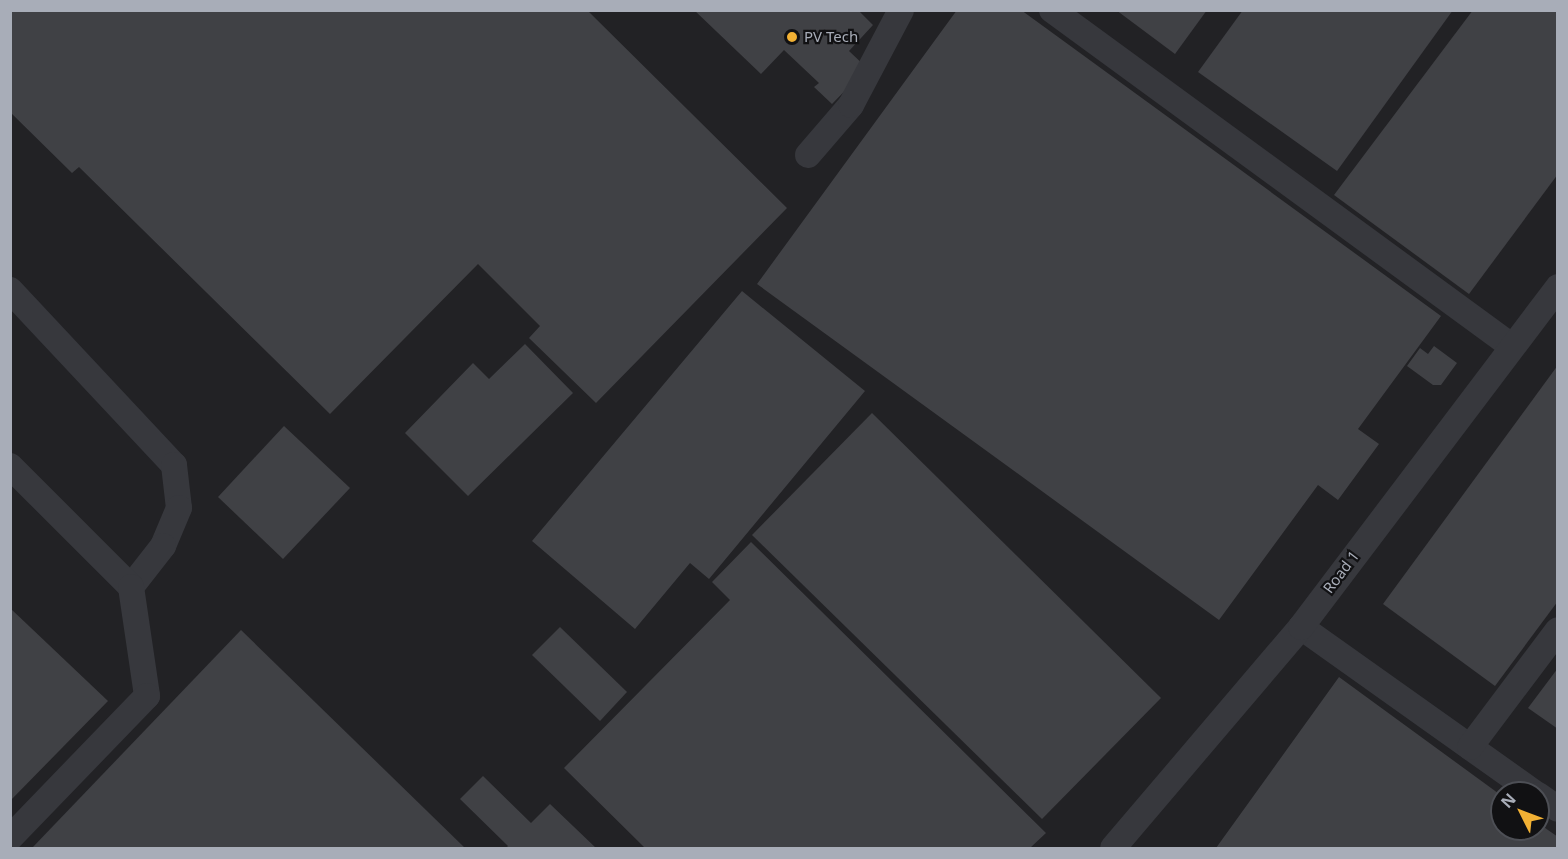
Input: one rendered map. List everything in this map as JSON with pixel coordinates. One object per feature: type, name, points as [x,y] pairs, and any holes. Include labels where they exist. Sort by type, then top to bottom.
[{"type":"street","points":[[808,155],[851,105],[901,10]]},
{"type":"street","points":[[1052,10],[1510,345]]},
{"type":"street","name":"Road 1","points":[[1113,849],[1301,627],[1510,345],[1557,286]]},
{"type":"street","points":[[10,290],[174,465],[179,508],[163,546],[130,587]]},
{"type":"street","points":[[10,466],[130,587],[147,696],[10,838]]},
{"type":"street","points":[[1301,627],[1518,781]]},
{"type":"street","points":[[1470,747],[1557,630]]},
{"type":"shaded area","points":[[10,11],[1557,11],[1557,848],[11,848]]},
{"type":"building","points":[[10,10],[587,10],[787,208],[596,403],[529,338],[540,326],[478,264],[330,414],[79,167],[72,173],[10,112]]},
{"type":"building","name":"PV Tech","points":[[694,10],[858,10],[873,25],[849,51],[867,68],[832,104],[814,87],[819,83],[784,50],[761,74]]},
{"type":"building","points":[[957,10],[1021,10],[1441,316],[1358,429],[1379,444],[1338,500],[1318,485],[1219,620],[757,284]]},
{"type":"building","points":[[1116,10],[1207,10],[1175,54]]},
{"type":"building","points":[[1243,10],[1453,10],[1337,171],[1198,72]]},
{"type":"building","points":[[1473,10],[1558,10],[1558,174],[1469,294],[1334,195]]},
{"type":"building","points":[[742,291],[865,391],[709,579],[690,563],[635,629],[532,541]]},
{"type":"building","points":[[525,344],[573,393],[468,496],[405,433],[473,363],[489,379]]},
{"type":"building","points":[[1434,346],[1457,363],[1441,385],[1433,385],[1407,366],[1420,348],[1428,354]]},
{"type":"building","points":[[1558,365],[1558,601],[1495,686],[1383,604]]},
{"type":"building","points":[[872,413],[1161,698],[1042,819],[752,535]]},
{"type":"building","points":[[284,426],[350,488],[283,559],[218,497]]},
{"type":"building","points":[[751,542],[1046,833],[1030,848],[645,848],[564,768],[730,600],[712,582]]},
{"type":"building","points":[[10,608],[108,701],[10,801]]},
{"type":"building","points":[[560,627],[627,692],[600,721],[532,655]]},
{"type":"building","points":[[241,630],[465,848],[32,848]]},
{"type":"building","points":[[1558,668],[1558,729],[1528,708]]},
{"type":"building","points":[[1339,677],[1490,787],[1490,841],[1550,841],[1550,831],[1558,837],[1558,848],[1216,848]]},
{"type":"building","points":[[483,776],[531,823],[550,804],[596,848],[506,848],[508,846],[460,799]]},
{"type":"place","name":"PV Tech","points":[[792,37]]}]
